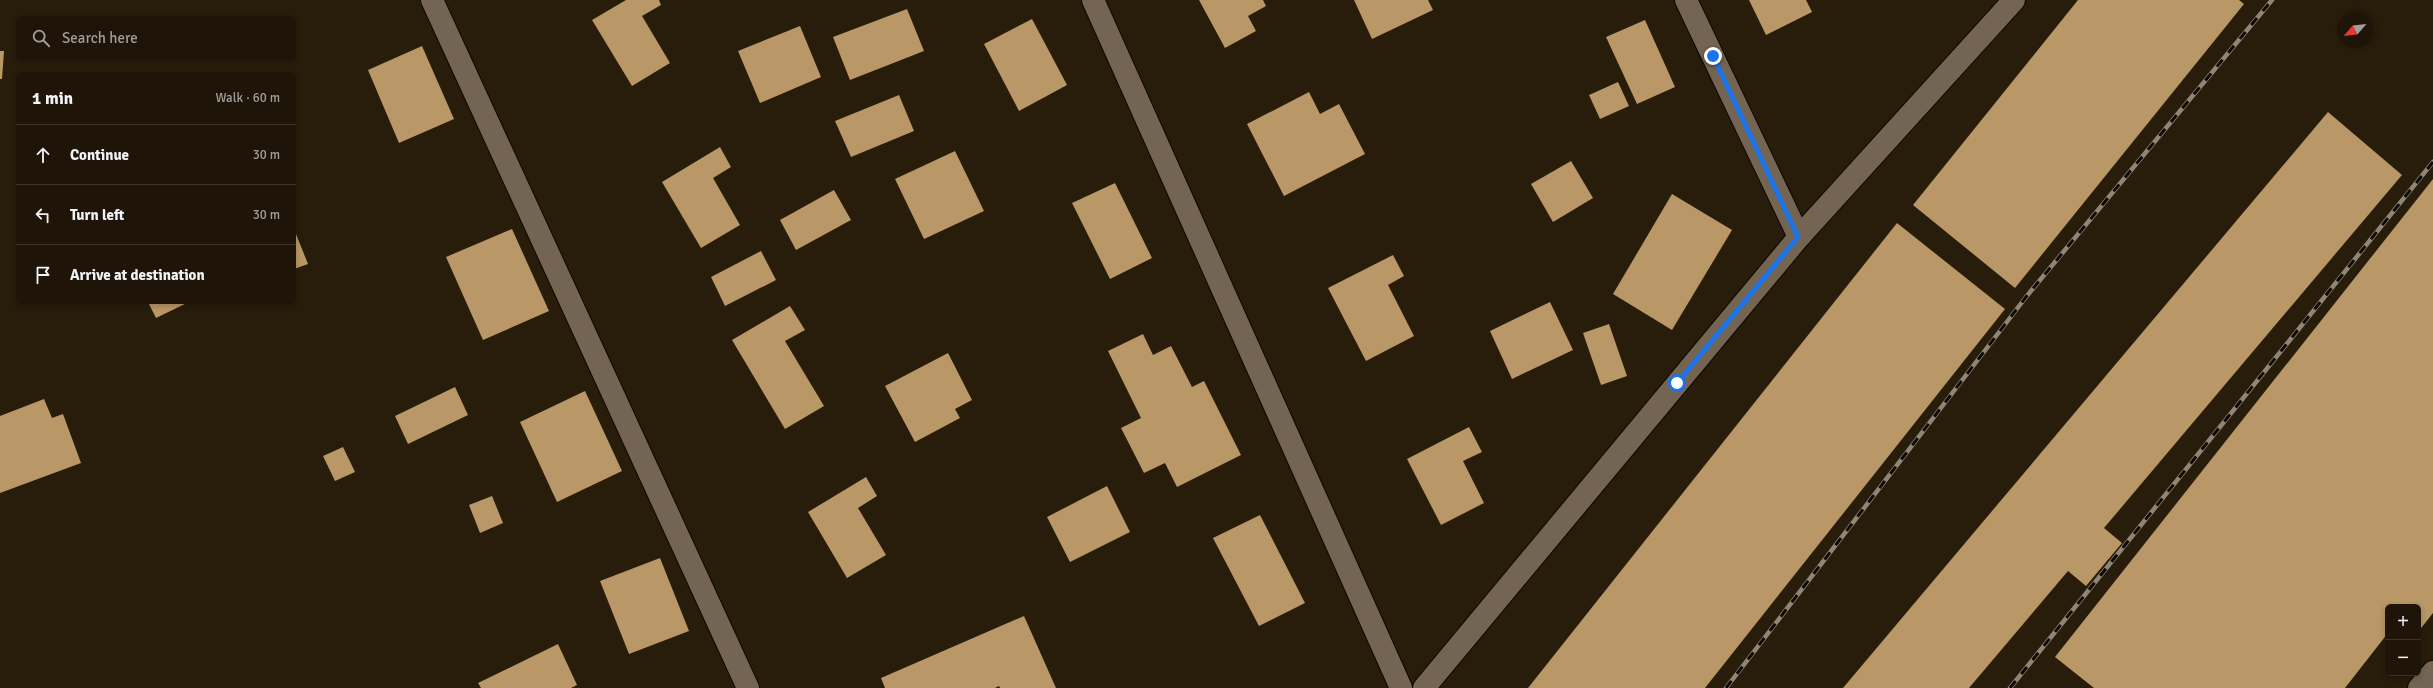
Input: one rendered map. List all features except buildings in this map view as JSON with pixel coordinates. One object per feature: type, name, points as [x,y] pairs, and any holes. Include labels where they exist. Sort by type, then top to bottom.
[{"type":"street","points":[[432,0],[748,688]]},
{"type":"street","points":[[1093,0],[1401,688]]},
{"type":"street","points":[[1686,0],[1798,237]]},
{"type":"street","points":[[1424,688],[1798,237],[2014,0]]},
{"type":"street","points":[[2418,688],[2433,672]]},
{"type":"railway","points":[[1726,688],[2026,297],[2272,0]]},
{"type":"railway","points":[[2010,688],[2433,162]]},
{"type":"route","points":[[1677,383],[1798,237],[1713,56]]}]
